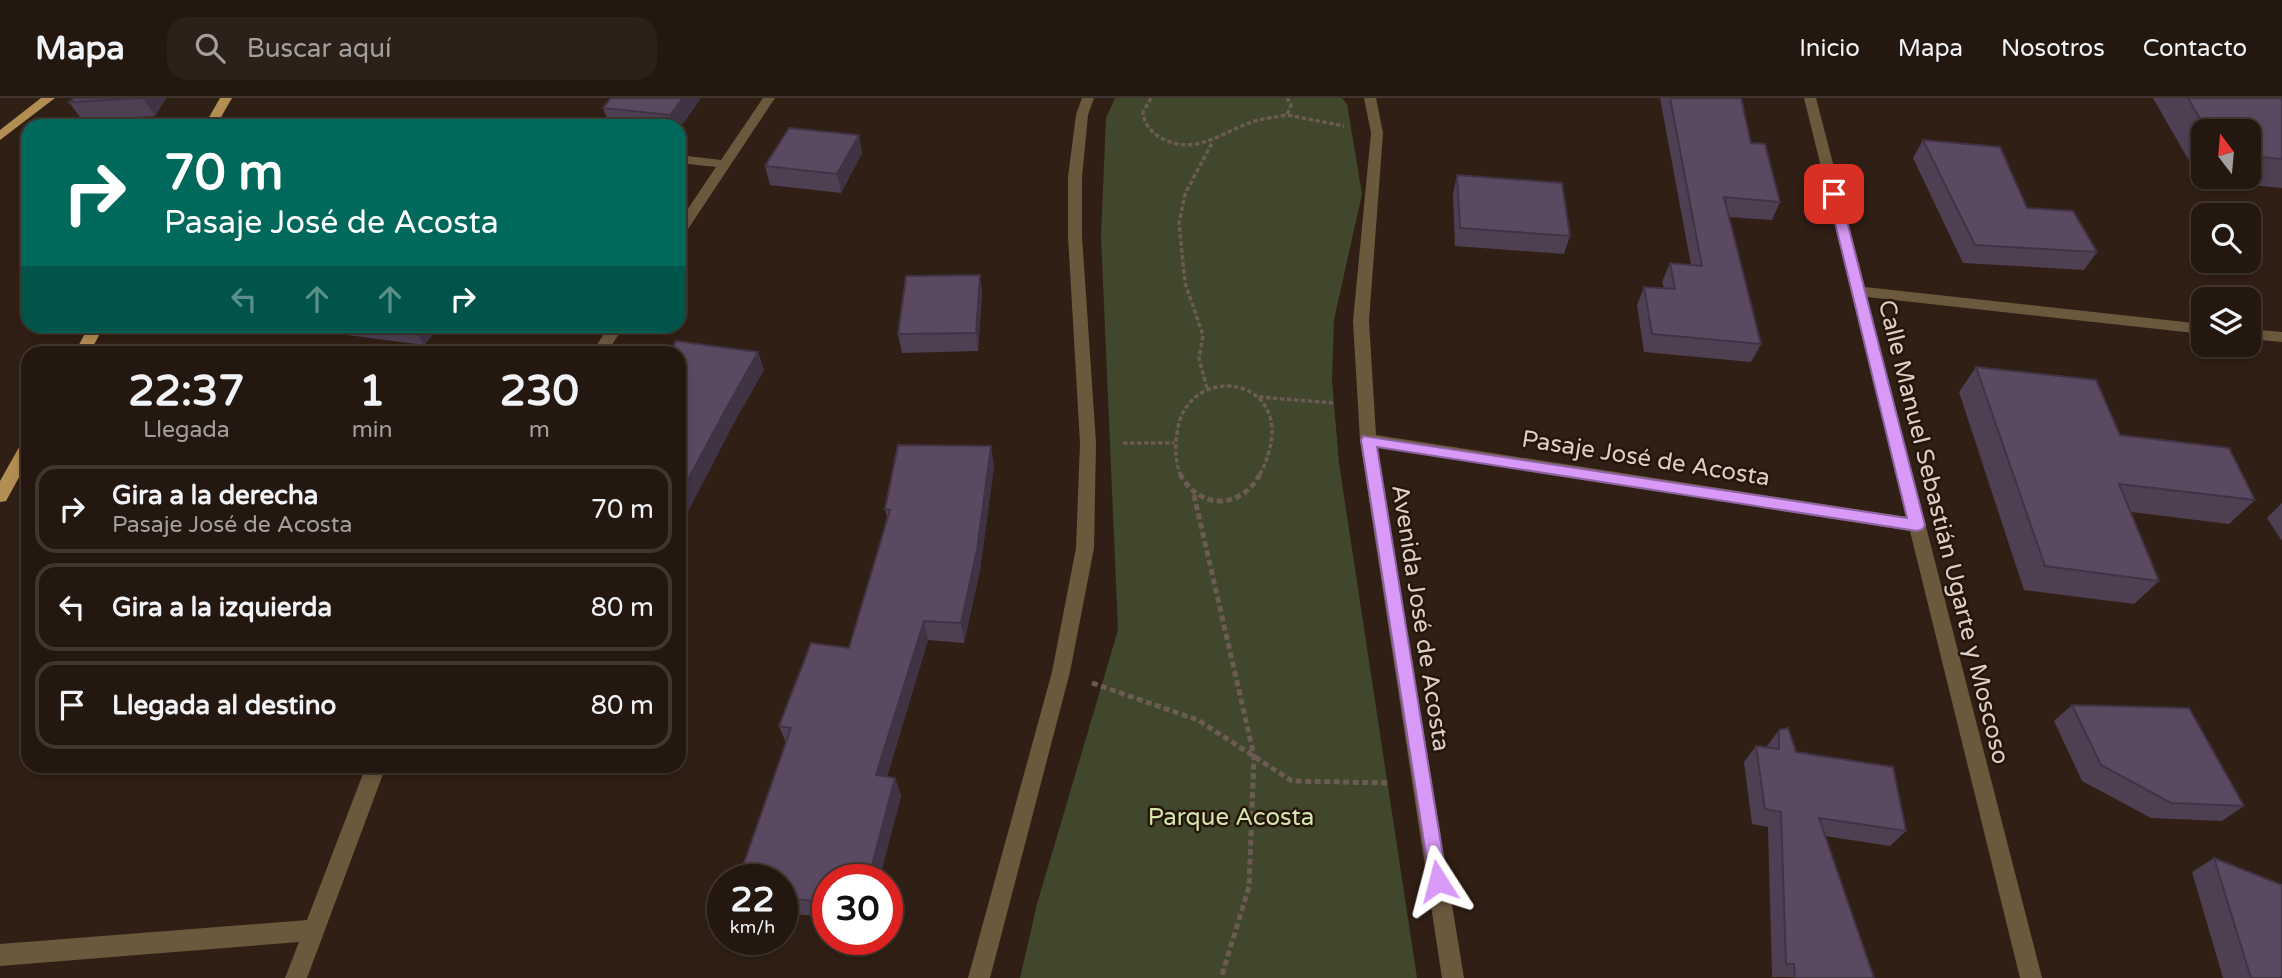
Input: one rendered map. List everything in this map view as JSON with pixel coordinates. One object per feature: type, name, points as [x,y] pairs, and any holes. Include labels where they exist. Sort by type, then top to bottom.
[{"type":"main road","points":[[22,119],[49,98]]},
{"type":"main road","points":[[214,119],[226,98]]},
{"type":"main road","points":[[0,136],[21,120]]},
{"type":"main road","points":[[0,496],[21,458]]},
{"type":"street","points":[[686,221],[769,98]]},
{"type":"street","points":[[979,978],[1061,672],[1085,548],[1088,443],[1075,236],[1075,177],[1085,107],[1096,98]]},
{"type":"street","name":"Avenida José de Acosta","points":[[1370,98],[1377,133],[1361,321],[1368,440],[1454,978]]},
{"type":"street","name":"Calle Manuel Sebastián Ugarte y Moscoso","points":[[1810,98],[2031,978]]},
{"type":"street","points":[[686,160],[724,164]]},
{"type":"street","points":[[1858,291],[2191,328]]},
{"type":"street","points":[[2261,335],[2282,337]]},
{"type":"street","name":"Pasaje José de Acosta","points":[[1368,440],[1917,525]]},
{"type":"street","points":[[296,978],[373,773]]},
{"type":"street","points":[[0,955],[312,930]]},
{"type":"path","points":[[1151,98],[1142,116],[1155,134],[1181,143],[1213,141],[1249,123],[1287,115],[1377,133]]},
{"type":"path","points":[[1287,98],[1291,105],[1287,115]]},
{"type":"path","points":[[1207,388],[1199,359],[1203,335],[1185,283],[1179,223],[1185,194],[1213,141]]},
{"type":"path","points":[[1259,397],[1267,405],[1271,418],[1270,447],[1261,476],[1244,496],[1232,502],[1208,502],[1194,495],[1184,483],[1176,462],[1174,443],[1185,407],[1207,388],[1230,387],[1259,397],[1366,405]]},
{"type":"path","points":[[1088,443],[1174,443]]},
{"type":"path","points":[[1194,495],[1254,756],[1249,887],[1221,978]]},
{"type":"path","points":[[1061,672],[1198,720],[1292,781],[1422,783]]},
{"type":"green space","name":"Parque Acosta","points":[[1115,98],[1342,98],[1347,104],[1362,194],[1334,320],[1332,380],[1339,463],[1417,978],[1020,978],[1037,904],[1118,630],[1101,236],[1106,118]]},
{"type":"building","points":[[74,98],[143,98],[69,102]]},
{"type":"building","points":[[611,98],[683,98],[670,115],[603,108]]},
{"type":"building","points":[[1670,98],[1741,98],[1751,143],[1765,144],[1780,202],[1724,197],[1761,344],[1652,334],[1644,287],[1675,289],[1670,263],[1702,266]]},
{"type":"building","points":[[2188,98],[2282,98],[2282,159],[2261,157],[2261,119],[2200,119]]},
{"type":"building","points":[[789,128],[859,135],[837,174],[765,166]]},
{"type":"building","points":[[1923,140],[2000,147],[2027,208],[2073,211],[2097,252],[1975,245]]},
{"type":"building","points":[[1457,175],[1562,183],[1570,236],[1460,228]]},
{"type":"building","points":[[980,275],[976,333],[898,334],[906,276]]},
{"type":"building","points":[[676,341],[758,352],[686,483],[686,346],[673,346]]},
{"type":"building","points":[[1976,367],[2096,380],[2120,435],[2229,448],[2255,500],[2119,484],[2159,581],[2045,566]]},
{"type":"building","points":[[898,445],[991,446],[977,550],[961,623],[924,621],[876,775],[895,778],[872,864],[812,864],[812,901],[798,899],[798,864],[744,864],[791,728],[779,726],[811,643],[849,648],[890,510],[885,509]]},
{"type":"building","points":[[2072,705],[2189,708],[2244,806],[2171,803],[2101,765]]},
{"type":"building","points":[[1788,728],[1796,752],[1893,767],[1906,831],[1819,818],[1874,978],[1795,978],[1794,964],[1786,964],[1781,812],[1765,809],[1756,746],[1779,749],[1779,730]]},
{"type":"building","points":[[2214,858],[2282,885],[2282,978],[2251,978]]},
{"type":"route","points":[[1438,881],[1368,440],[1917,525],[1834,194]]}]
